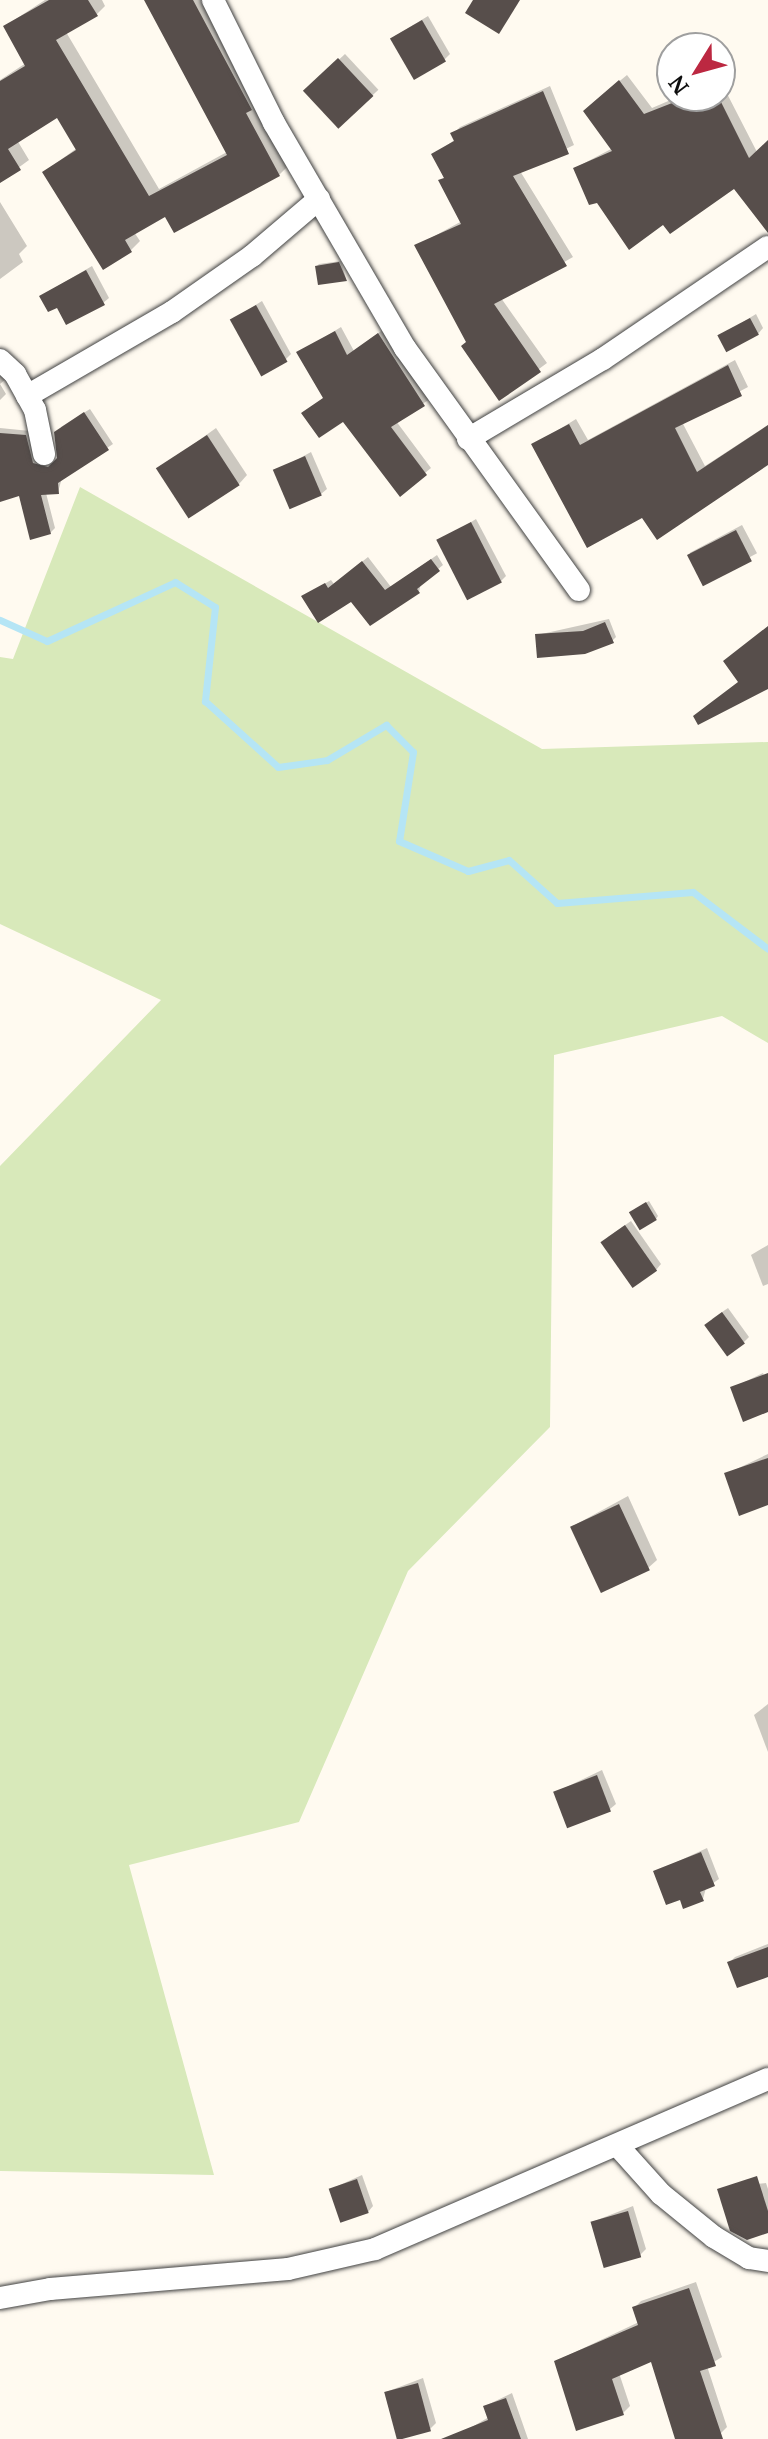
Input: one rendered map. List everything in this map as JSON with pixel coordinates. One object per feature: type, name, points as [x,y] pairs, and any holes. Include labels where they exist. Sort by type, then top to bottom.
[{"type":"street","points":[[213,0],[319,199],[405,348],[579,590]]},
{"type":"street","points":[[27,396],[172,312],[252,256],[319,199]]},
{"type":"street","points":[[468,439],[603,359],[768,247]]},
{"type":"street","points":[[0,360],[27,396],[44,454]]},
{"type":"street","points":[[0,2298],[50,2289],[288,2269],[375,2249],[768,2079]]},
{"type":"street","points":[[617,2145],[661,2194],[714,2237],[749,2258],[768,2261]]},
{"type":"green space","points":[[80,487],[542,749],[768,742],[768,1043],[722,1016],[554,1055],[550,1427],[408,1571],[299,1822],[129,1865],[214,2175],[0,2171],[0,1166],[161,1000],[0,924],[0,657],[13,659]]},
{"type":"building","points":[[49,0],[88,0],[98,16],[56,40],[149,196],[227,155],[144,0],[193,0],[252,110],[246,113],[280,176],[174,233],[165,217],[125,240],[132,252],[103,270],[42,172],[76,150],[57,118],[8,149],[21,170],[0,183],[0,81],[25,66],[3,26]]},
{"type":"building","points":[[473,0],[520,0],[499,34],[465,13]]},
{"type":"building","points":[[422,20],[446,62],[414,80],[390,38]]},
{"type":"building","points":[[338,58],[373,96],[338,129],[303,91]]},
{"type":"building","points":[[619,80],[644,114],[656,109],[656,112],[726,112],[749,158],[768,140],[768,233],[734,189],[670,234],[663,225],[629,250],[597,203],[589,205],[573,168],[612,151],[583,111]]},
{"type":"building","points":[[543,91],[569,154],[513,176],[567,266],[494,304],[541,372],[499,401],[461,346],[466,342],[414,245],[461,224],[438,180],[444,178],[431,154],[454,141],[450,133]]},
{"type":"building","points":[[339,262],[347,281],[318,285],[315,266]]},
{"type":"building","points":[[86,270],[105,305],[66,325],[57,308],[48,312],[39,296]]},
{"type":"building","points":[[256,305],[288,362],[261,376],[230,320]]},
{"type":"building","points":[[750,318],[759,335],[726,352],[717,335]]},
{"type":"building","points":[[335,331],[347,355],[378,333],[425,406],[391,427],[427,475],[400,497],[343,422],[319,438],[301,413],[323,398],[296,352]]},
{"type":"building","points":[[728,365],[742,396],[675,428],[697,472],[768,425],[768,465],[657,540],[642,518],[587,548],[531,444],[569,424],[580,445]]},
{"type":"building","points":[[84,412],[109,450],[58,483],[59,494],[41,495],[51,534],[30,540],[19,496],[0,502],[0,433],[26,435],[33,463],[48,467],[57,458],[54,432]]},
{"type":"building","points":[[207,435],[240,485],[189,519],[156,468]]},
{"type":"building","points":[[305,456],[322,496],[290,509],[273,470]]},
{"type":"building","points":[[471,522],[502,583],[467,600],[436,540]]},
{"type":"building","points":[[736,530],[752,561],[703,586],[687,555]]},
{"type":"building","points":[[431,559],[440,571],[417,589],[420,593],[370,626],[351,602],[318,623],[301,596],[325,583],[328,588],[362,561],[385,590]]},
{"type":"building","points":[[605,622],[614,643],[585,654],[537,658],[535,634],[583,631]]},
{"type":"building","points":[[768,626],[768,689],[698,725],[693,716],[738,682],[723,661]]},
{"type":"building","points":[[646,1202],[657,1220],[640,1230],[629,1212]]},
{"type":"building","points":[[625,1225],[657,1271],[633,1288],[600,1242]]},
{"type":"building","points":[[722,1312],[745,1344],[727,1356],[704,1325]]},
{"type":"building","points":[[768,1373],[768,1412],[743,1422],[730,1387]]},
{"type":"building","points":[[768,1458],[768,1505],[739,1516],[724,1473]]},
{"type":"building","points":[[619,1504],[650,1570],[601,1593],[570,1527]]},
{"type":"building","points":[[597,1775],[611,1811],[567,1828],[553,1792]]},
{"type":"building","points":[[701,1852],[715,1886],[700,1892],[704,1901],[683,1909],[680,1900],[666,1905],[653,1871]]},
{"type":"building","points":[[768,1947],[768,1977],[737,1988],[727,1962]]},
{"type":"building","points":[[757,2176],[768,2211],[768,2233],[747,2240],[730,2231],[717,2189]]},
{"type":"building","points":[[357,2179],[369,2213],[340,2223],[329,2189]]},
{"type":"building","points":[[628,2211],[641,2257],[604,2268],[591,2222]]},
{"type":"building","points":[[689,2288],[716,2366],[700,2371],[723,2439],[675,2439],[651,2362],[612,2379],[624,2415],[576,2431],[554,2361],[638,2325],[632,2307]]},
{"type":"building","points":[[418,2383],[431,2431],[397,2439],[384,2392]]},
{"type":"building","points":[[506,2398],[521,2439],[441,2439],[488,2420],[483,2406]]},
{"type":"waterway","points":[[0,620],[47,641],[175,582],[215,607],[205,701],[278,767],[327,760],[386,725],[413,752],[399,841],[468,871],[509,860],[557,903],[693,892],[768,949]]}]
